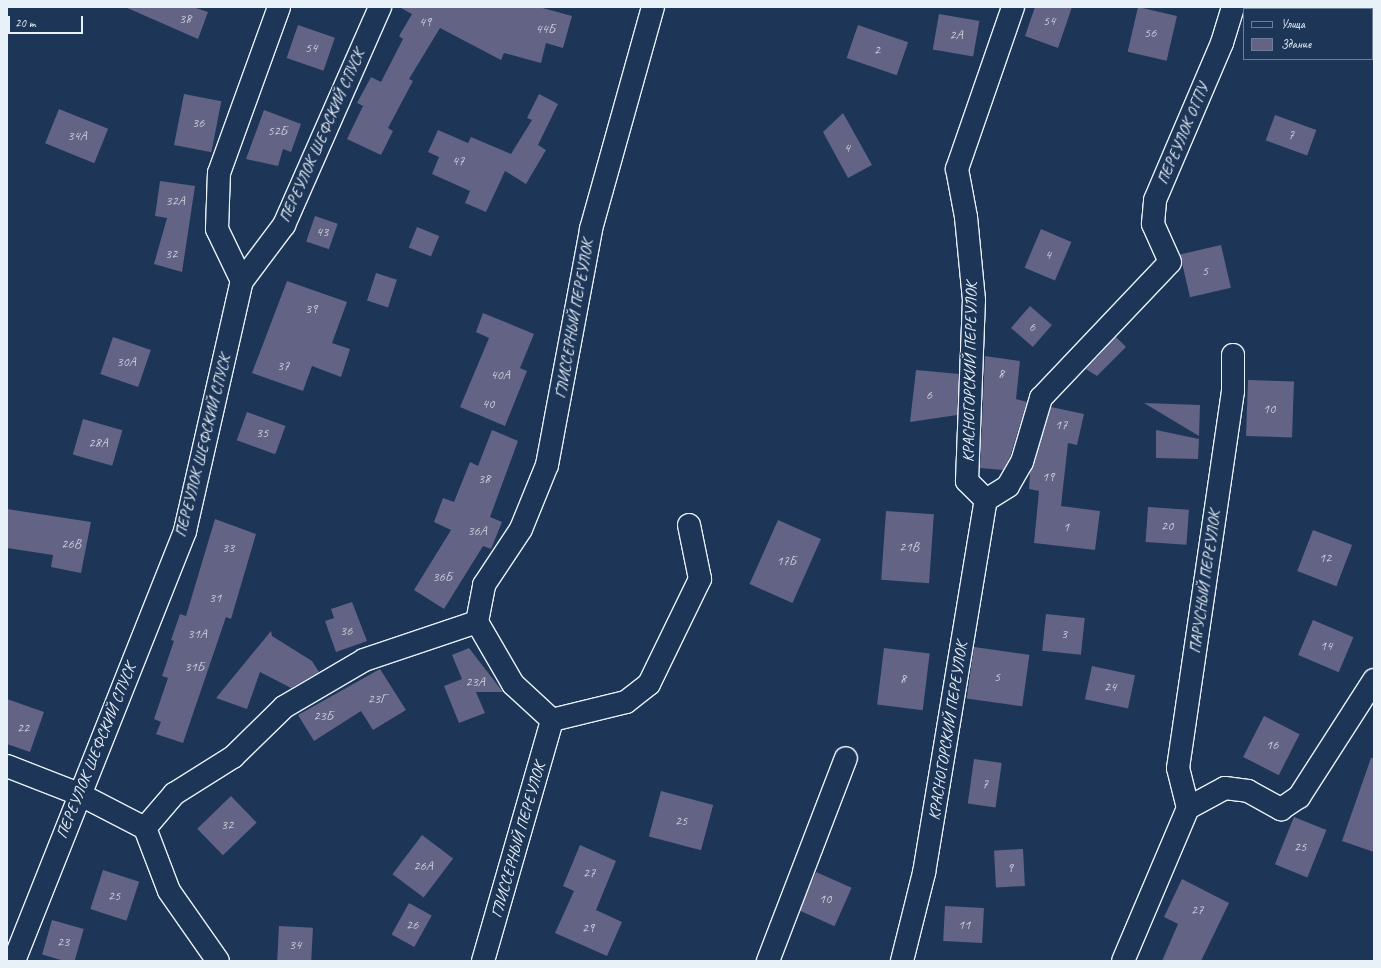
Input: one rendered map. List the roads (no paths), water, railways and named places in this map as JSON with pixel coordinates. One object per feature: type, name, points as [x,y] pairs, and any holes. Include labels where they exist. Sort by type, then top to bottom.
[{"type":"street","points":[[242,281],[217,229],[219,173],[279,7]]},
{"type":"street","name":"ПЕРЕУЛОК ШЕФСКИЙ СПУСК","points":[[14,961],[79,794],[185,531],[242,281],[284,225],[380,7]]},
{"type":"street","name":"ГЛИССЕРНЫЙ ПЕРЕУЛОК","points":[[477,622],[484,585],[521,530],[548,465],[591,229],[653,7]]},
{"type":"street","name":"КРАСНОГОРСКИЙ ПЕРЕУЛОК","points":[[902,961],[924,873],[986,500],[967,481],[974,300],[966,217],[957,170],[1013,7]]},
{"type":"street","name":"ПЕРЕУЛОК ОГПУ","points":[[986,500],[1008,486],[1022,462],[1040,398],[1170,262],[1153,224],[1155,200],[1222,43],[1233,7]]},
{"type":"street","name":"ПАРУСНЫЙ ПЕРЕУЛОК","points":[[1188,808],[1178,768],[1233,391],[1233,355]]},
{"type":"street","points":[[145,828],[174,794],[233,756],[284,707],[364,660],[477,622],[513,684],[552,720],[626,702],[649,684],[700,579],[689,525]]},
{"type":"street","points":[[1123,961],[1188,808],[1225,788],[1248,791],[1282,809],[1299,797],[1374,680]]},
{"type":"street","name":"ГЛИССЕРНЫЙ ПЕРЕУЛОК","points":[[483,961],[552,720]]},
{"type":"street","points":[[768,961],[846,758]]},
{"type":"street","points":[[7,766],[79,794],[145,828],[169,891],[218,961]]}]
